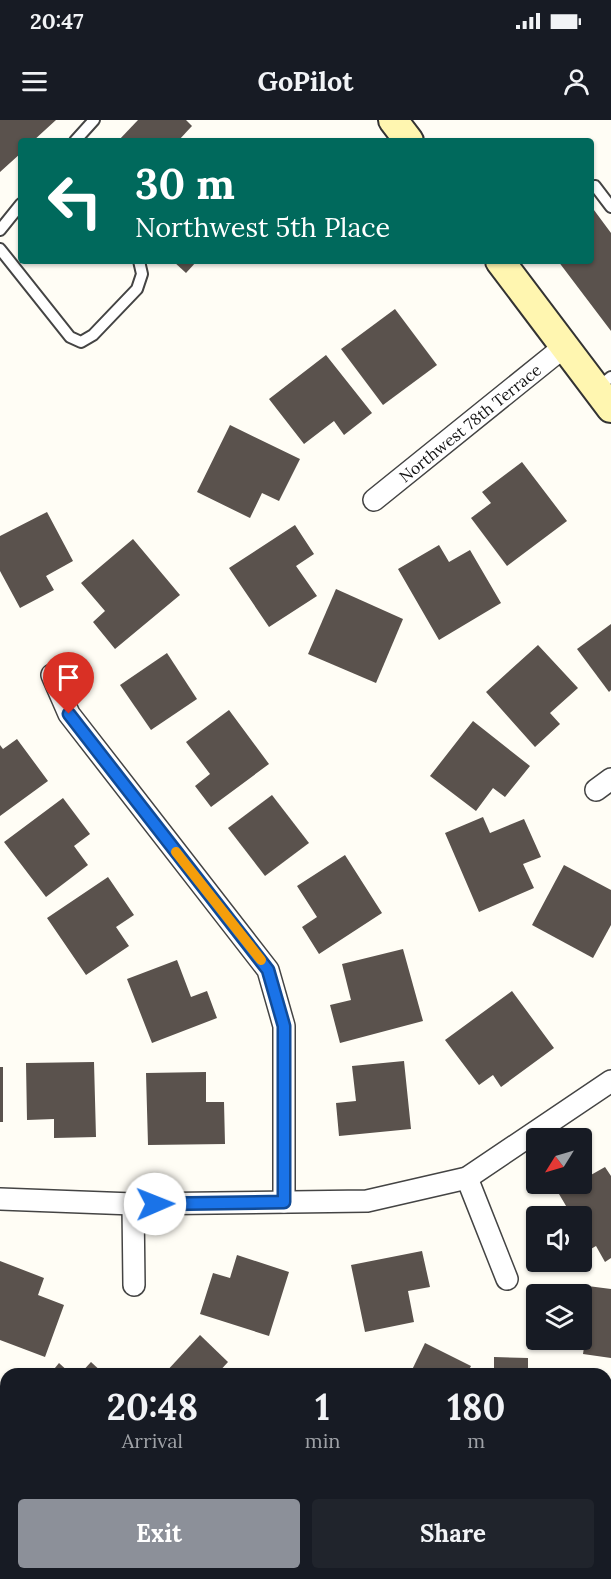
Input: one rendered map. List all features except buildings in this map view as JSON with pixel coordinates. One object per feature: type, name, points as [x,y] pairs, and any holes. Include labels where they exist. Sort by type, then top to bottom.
[{"type":"street","points":[[393,120],[407,138]]},
{"type":"street","points":[[502,264],[566,346],[606,391]]},
{"type":"street","name":"Northwest 78th Terrace","points":[[374,500],[566,346]]},
{"type":"street","points":[[52,675],[69,714],[268,970],[284,1026],[284,1202]]},
{"type":"street","points":[[0,1199],[133,1204],[368,1201],[467,1178],[611,1081]]},
{"type":"street","points":[[467,1178],[507,1279]]},
{"type":"street","points":[[133,1204],[134,1285]]},
{"type":"lane","points":[[78,138],[94,120]]},
{"type":"lane","points":[[594,186],[611,207]]},
{"type":"lane","points":[[0,230],[18,208]]},
{"type":"lane","points":[[0,249],[70,337],[81,342],[93,335],[137,289],[142,274],[140,264]]},
{"type":"slow traffic","points":[[176,852],[261,960]]},
{"type":"route","points":[[69,714],[268,970],[284,1026],[284,1202],[155,1204]]}]
